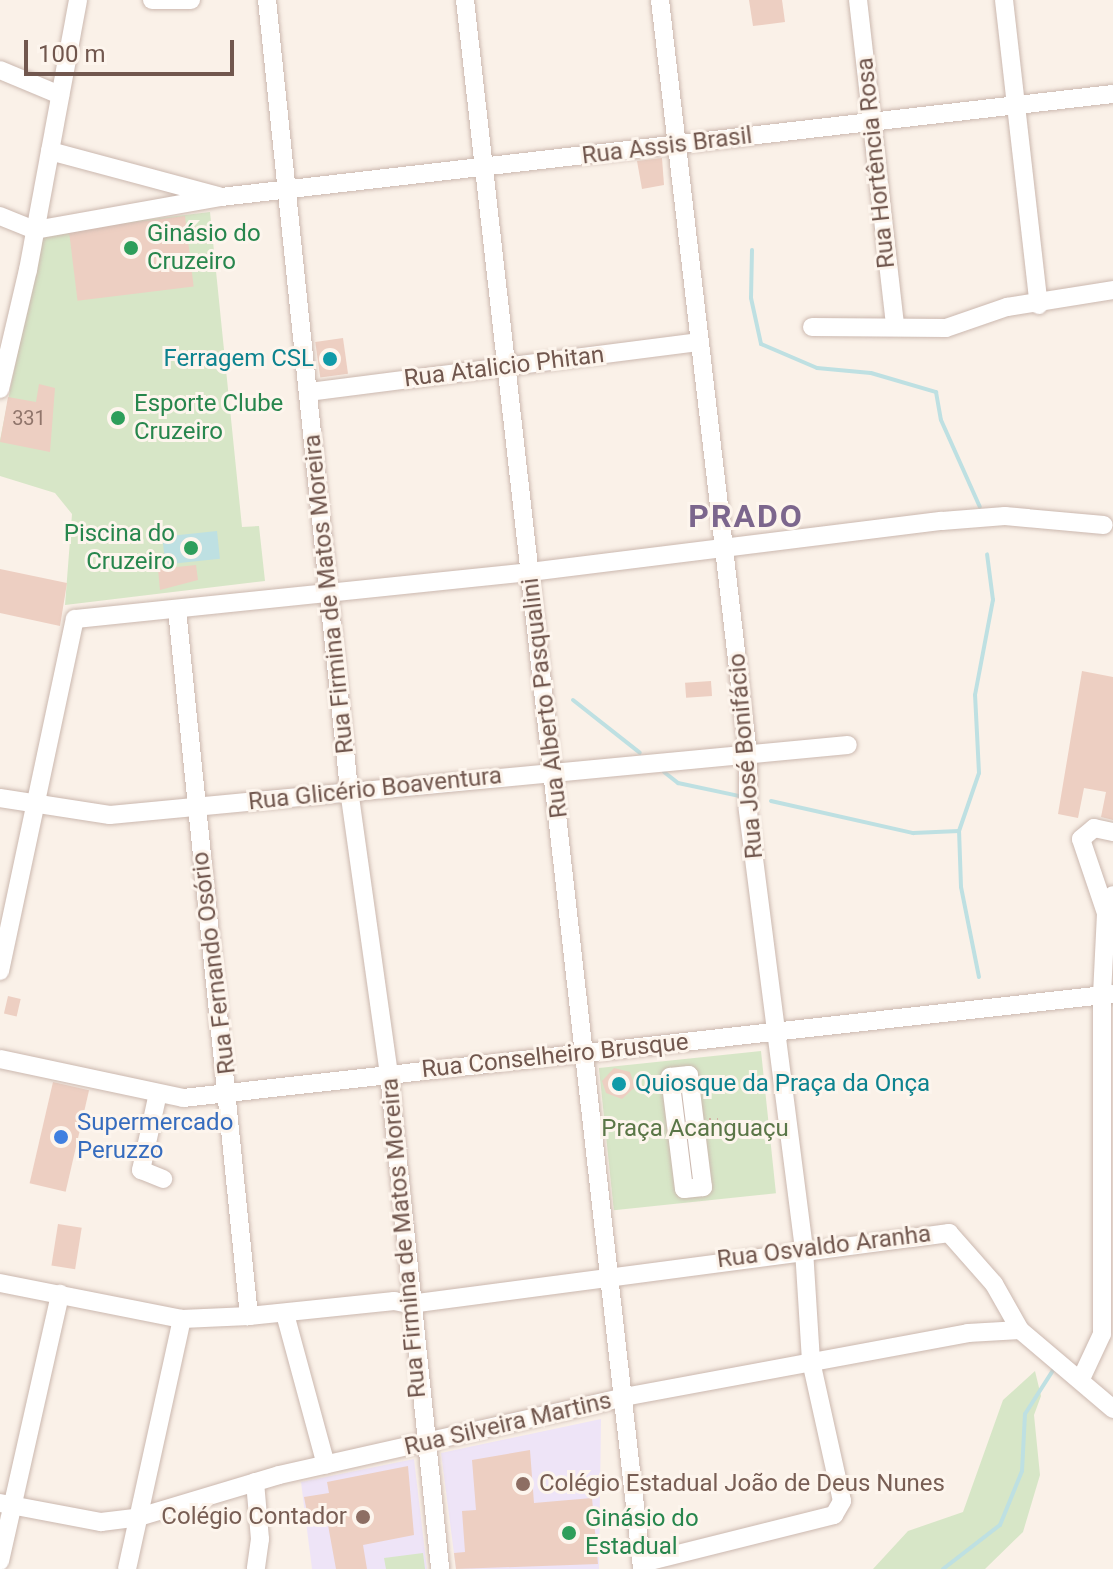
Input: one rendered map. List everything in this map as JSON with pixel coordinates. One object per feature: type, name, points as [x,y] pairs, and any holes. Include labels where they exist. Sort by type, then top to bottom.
[{"type":"street","points":[[0,389],[35,230],[78,0]]},
{"type":"street","points":[[152,0],[191,0]]},
{"type":"street","name":"Rua Firmina de Matos Moreira","points":[[267,0],[349,790],[389,1074],[404,1299],[440,1569]]},
{"type":"street","name":"Rua Alberto Pasqualini","points":[[465,0],[585,1053],[615,1272],[624,1397],[642,1566]]},
{"type":"street","name":"Rua José Bonifácio","points":[[642,1566],[840,1510],[811,1361],[804,1249],[748,809],[748,754],[660,0]]},
{"type":"street","name":"Rua Hortência Rosa","points":[[858,0],[895,327]]},
{"type":"street","points":[[1004,0],[1039,305]]},
{"type":"street","points":[[0,70],[60,95]]},
{"type":"street","name":"Rua Assis Brasil","points":[[35,230],[221,197],[1113,94]]},
{"type":"street","name":"Rua Assis Brasil","points":[[50,151],[221,197]]},
{"type":"street","points":[[0,216],[35,230]]},
{"type":"street","points":[[812,327],[946,328],[1007,307],[1039,305],[1113,290]]},
{"type":"street","name":"Rua Atalicio Phitan","points":[[309,392],[699,342]]},
{"type":"street","points":[[0,971],[75,619],[530,572],[1005,516],[1104,525]]},
{"type":"street","name":"Rua Fernando Osório","points":[[177,610],[229,1094],[249,1316]]},
{"type":"street","name":"Rua Glicério Boaventura","points":[[0,798],[110,815],[848,745]]},
{"type":"street","points":[[1081,1379],[1102,1334],[1108,1274],[1109,904],[1081,839],[1094,828],[1113,832]]},
{"type":"street","name":"Rua Conselheiro Brusque","points":[[0,1059],[183,1098],[1107,994]]},
{"type":"street","points":[[158,1093],[141,1170],[163,1179]]},
{"type":"street","points":[[684,1112],[687,1134]]},
{"type":"street","name":"Rua Osvaldo Aranha","points":[[0,1283],[182,1319],[249,1316],[949,1233],[994,1284],[1020,1330]]},
{"type":"street","points":[[0,1561],[7,1504],[60,1294]]},
{"type":"street","points":[[285,1314],[326,1465]]},
{"type":"street","points":[[127,1569],[182,1319]]},
{"type":"street","points":[[1020,1330],[1113,1409]]},
{"type":"street","name":"Rua Silveira Martins","points":[[7,1504],[101,1522],[139,1517],[255,1482],[624,1397],[968,1333],[1020,1330]]},
{"type":"street","points":[[255,1482],[260,1539],[256,1569]]},
{"type":"shaded area","name":"Colégio Estadual João de Deus Nunes","points":[[601,1419],[599,1569],[456,1569],[441,1453]]},
{"type":"shaded area","name":"Colégio Contador","points":[[414,1459],[427,1569],[312,1569],[301,1482]]},
{"type":"green space","name":"Esporte Clube Cruzeiro","points":[[210,212],[242,527],[259,526],[265,581],[65,605],[72,514],[55,493],[0,476],[0,440],[42,232]]},
{"type":"green space","name":"Praça Acanguaçu","points":[[761,1051],[776,1193],[614,1210],[599,1068]]},
{"type":"green space","points":[[1035,1371],[1041,1396],[1034,1415],[1040,1475],[1023,1532],[985,1569],[873,1569],[908,1531],[963,1512],[1003,1400]]},
{"type":"green space","points":[[423,1553],[425,1569],[386,1569],[384,1558]]},
{"type":"water","name":"Piscina do Cruzeiro","points":[[217,531],[220,559],[165,565],[162,537]]},
{"type":"building","points":[[749,0],[782,0],[785,22],[753,26]]},
{"type":"building","points":[[662,158],[664,185],[642,189],[637,161]]},
{"type":"building","name":"Ginásio do Cruzeiro","points":[[185,216],[194,286],[78,301],[69,230]]},
{"type":"building","name":"Ferragem CSL","points":[[343,338],[348,374],[320,378],[315,342]]},
{"type":"building","points":[[39,384],[55,388],[50,452],[0,442],[8,397],[36,402]]},
{"type":"building","points":[[196,565],[198,580],[160,590],[158,569]]},
{"type":"building","points":[[0,569],[67,583],[60,626],[0,613]]},
{"type":"building","points":[[1082,671],[1113,677],[1113,820],[1101,817],[1106,792],[1084,788],[1078,818],[1058,814]]},
{"type":"building","points":[[711,681],[712,696],[686,698],[685,683]]},
{"type":"building","points":[[8,996],[21,999],[17,1016],[4,1014]]},
{"type":"building","name":"Quiosque da Praça da Onça","points":[[614,1068],[630,1072],[635,1087],[622,1099],[606,1093],[602,1081]]},
{"type":"building","name":"Supermercado Peruzzo","points":[[53,1082],[89,1090],[66,1192],[30,1183]]},
{"type":"building","points":[[58,1224],[82,1228],[75,1269],[51,1265]]},
{"type":"building","points":[[530,1450],[534,1503],[592,1498],[598,1564],[456,1569],[454,1553],[465,1552],[462,1511],[476,1510],[472,1460]]},
{"type":"building","name":"Colégio Contador","points":[[408,1466],[414,1535],[363,1545],[367,1569],[336,1569],[326,1514],[308,1517],[304,1497],[329,1493],[327,1482]]},
{"type":"waterway","points":[[752,250],[751,298],[761,344],[817,368],[871,373],[936,392],[941,420],[980,507]]},
{"type":"waterway","points":[[979,977],[961,887],[959,831],[979,773],[975,695],[993,600],[987,554]]},
{"type":"waterway","points":[[573,700],[640,753]]},
{"type":"waterway","points":[[664,772],[678,783],[739,796]]},
{"type":"waterway","points":[[771,801],[913,833],[959,831]]},
{"type":"waterway","points":[[943,1569],[1000,1525],[1022,1471],[1025,1414],[1055,1367]]},
{"type":"place","name":"Ginásio do Cruzeiro","points":[[131,248]]},
{"type":"place","name":"Ferragem CSL","points":[[330,359]]},
{"type":"place","name":"Esporte Clube Cruzeiro","points":[[118,418]]},
{"type":"place","name":"Piscina do Cruzeiro","points":[[191,548]]},
{"type":"place","name":"Quiosque da Praça da Onça","points":[[619,1084]]},
{"type":"place","name":"Supermercado Peruzzo","points":[[61,1137]]},
{"type":"place","name":"Colégio Estadual João de Deus Nunes","points":[[523,1484]]},
{"type":"place","name":"Colégio Contador","points":[[363,1517]]},
{"type":"place","name":"Ginásio do Estadual","points":[[569,1533]]},
{"type":"district","name":"PRADO","points":[[746,516]]}]
